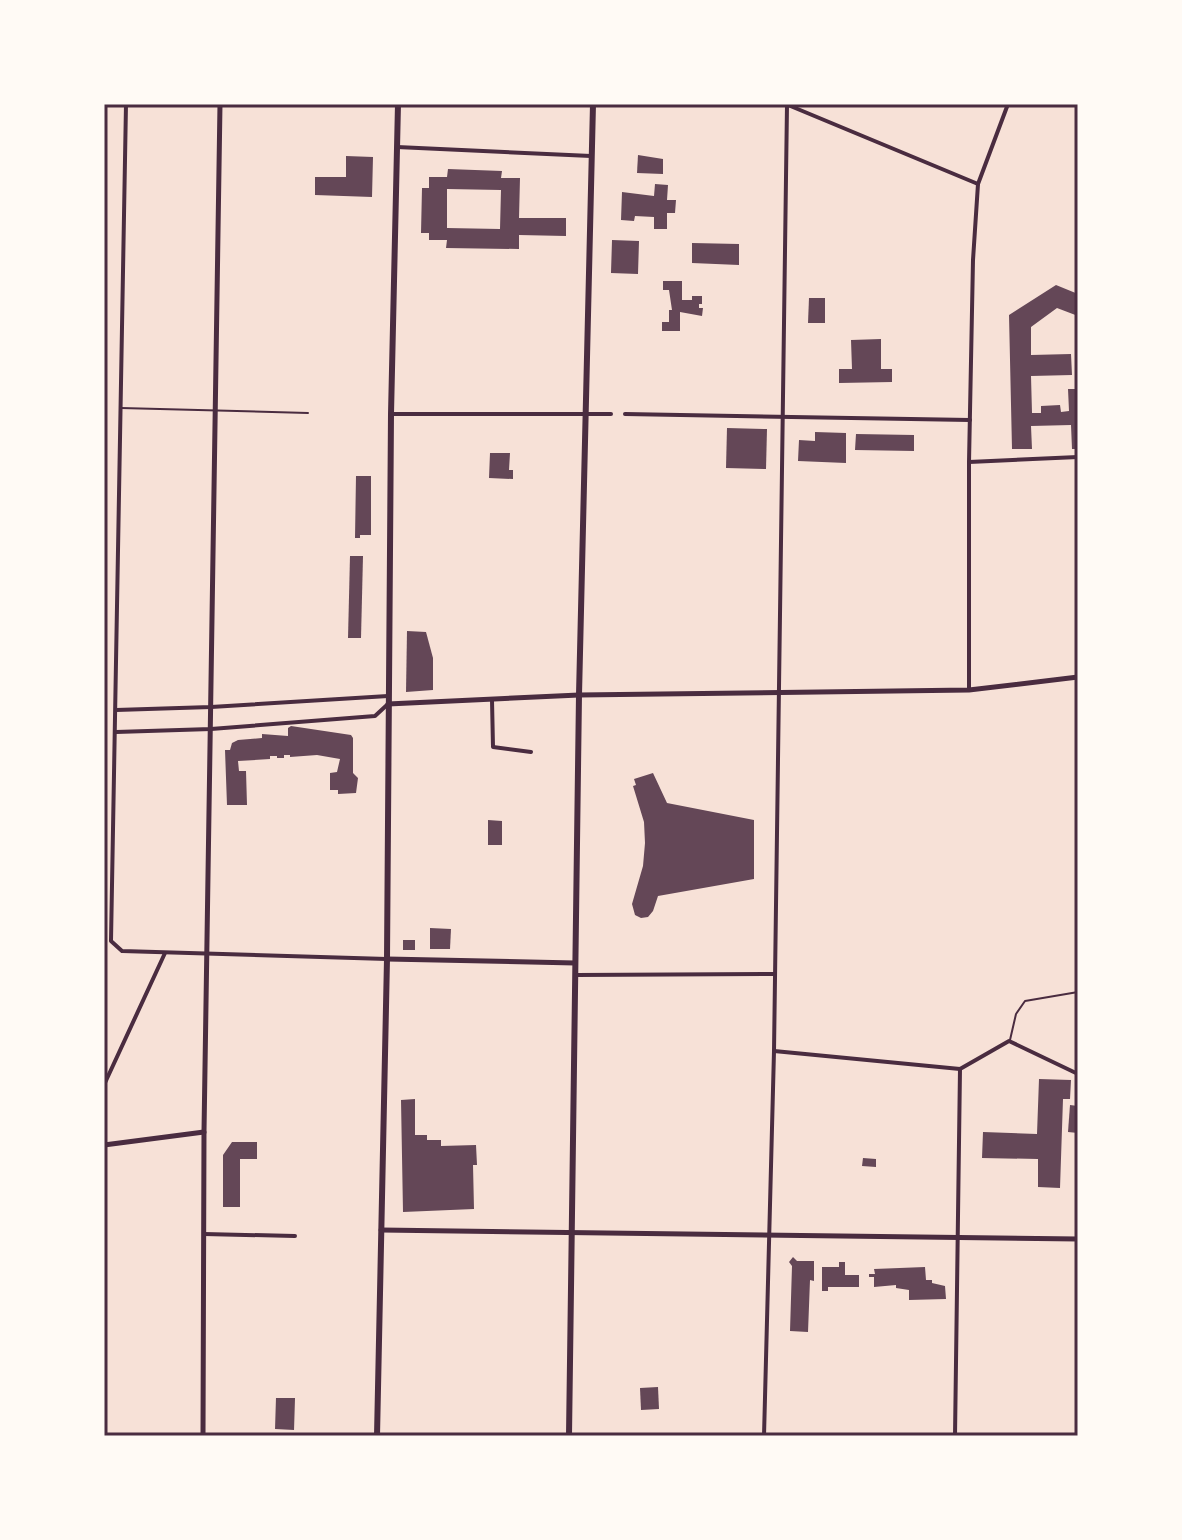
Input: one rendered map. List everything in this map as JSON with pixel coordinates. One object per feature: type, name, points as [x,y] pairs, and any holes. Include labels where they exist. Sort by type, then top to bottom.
[{"type":"main road","points":[[203,1436],[204,1132],[220,104]]},
{"type":"main road","points":[[377,1436],[387,959],[391,414],[398,104]]},
{"type":"main road","points":[[569,1436],[579,695],[593,104]]},
{"type":"main road","points":[[388,700],[969,690],[1078,677]]},
{"type":"main road","points":[[387,959],[576,963]]},
{"type":"main road","points":[[104,1145],[204,1132]]},
{"type":"main road","points":[[381,1230],[1078,1239]]},
{"type":"street","points":[[126,104],[111,941],[122,951],[387,959]]},
{"type":"street","points":[[764,1436],[774,1051],[786,104],[978,184]]},
{"type":"street","points":[[969,690],[969,462],[978,184],[1008,104]]},
{"type":"street","points":[[397,147],[591,156]]},
{"type":"street","points":[[391,414],[611,414]]},
{"type":"street","points":[[625,414],[970,420]]},
{"type":"street","points":[[969,462],[1078,457]]},
{"type":"street","points":[[116,710],[388,700]]},
{"type":"street","points":[[116,732],[211,729],[375,716],[388,700]]},
{"type":"street","points":[[492,700],[493,747],[531,752]]},
{"type":"street","points":[[104,1085],[165,953]]},
{"type":"street","points":[[576,975],[774,974]]},
{"type":"street","points":[[774,1051],[960,1069],[1009,1041],[1078,1074]]},
{"type":"street","points":[[955,1436],[960,1069]]},
{"type":"street","points":[[204,1234],[295,1236]]},
{"type":"lane","points":[[120,408],[308,413]]},
{"type":"lane","points":[[1009,1041],[1016,1014],[1025,1001],[1078,992]]},
{"type":"building","points":[[638,155],[663,159],[663,174],[637,173]]},
{"type":"building","points":[[346,156],[373,157],[372,197],[315,195],[315,177],[346,177]]},
{"type":"building","points":[[448,169],[502,171],[501,178],[520,178],[519,218],[566,218],[566,236],[519,235],[519,249],[446,248],[447,240],[429,240],[429,233],[421,233],[422,188],[429,188],[429,177],[447,177]],"holes":[[[447,189],[501,190],[500,229],[447,228]]]},
{"type":"building","points":[[655,184],[668,185],[667,200],[676,200],[675,213],[667,213],[667,229],[654,229],[654,217],[635,216],[634,221],[621,220],[622,192],[654,196]]},
{"type":"building","points":[[612,240],[639,241],[638,274],[611,273]]},
{"type":"building","points":[[692,243],[739,244],[739,265],[692,263]]},
{"type":"building","points":[[663,281],[682,281],[682,300],[702,296],[699,308],[703,308],[702,316],[680,312],[680,331],[662,331],[662,322],[669,322],[669,310],[672,310],[669,290],[663,290]]},
{"type":"building","points":[[1056,285],[1078,294],[1078,316],[1057,308],[1031,327],[1031,355],[1071,354],[1072,375],[1031,376],[1032,413],[1041,413],[1041,406],[1060,405],[1061,412],[1069,411],[1068,389],[1078,389],[1078,449],[1072,449],[1071,425],[1031,426],[1032,449],[1012,449],[1009,315]]},
{"type":"building","points":[[809,298],[825,298],[825,323],[808,323]]},
{"type":"building","points":[[881,339],[881,369],[892,369],[892,382],[839,383],[839,369],[852,369],[851,340]]},
{"type":"building","points":[[727,428],[767,429],[766,469],[726,468]]},
{"type":"building","points":[[815,432],[846,433],[846,463],[798,461],[799,440],[815,441]]},
{"type":"building","points":[[856,434],[914,435],[914,451],[855,450]]},
{"type":"building","points":[[490,453],[510,453],[509,470],[513,470],[513,479],[489,478]]},
{"type":"building","points":[[356,476],[371,476],[371,535],[360,535],[360,538],[355,538]]},
{"type":"building","points":[[350,556],[363,556],[361,638],[348,638]]},
{"type":"building","points":[[407,631],[426,632],[433,658],[433,690],[406,692]]},
{"type":"building","points":[[291,726],[351,735],[353,773],[358,778],[356,793],[338,794],[338,790],[330,790],[330,773],[337,772],[340,759],[317,755],[270,756],[270,759],[238,761],[239,771],[246,771],[247,805],[227,805],[225,750],[230,750],[232,743],[238,740],[262,738],[262,734],[288,736]]},
{"type":"building","points":[[653,773],[667,803],[754,820],[754,879],[658,896],[648,917],[635,915],[632,904],[643,866],[645,843],[644,822],[633,786],[636,785],[634,779]]},
{"type":"building","points":[[488,820],[502,821],[502,845],[488,845]]},
{"type":"building","points":[[430,928],[451,929],[450,949],[430,949]]},
{"type":"building","points":[[403,940],[415,940],[415,950],[403,950]]},
{"type":"building","points":[[1039,1079],[1071,1080],[1070,1099],[1063,1099],[1060,1188],[1038,1187],[1038,1159],[982,1158],[983,1132],[1037,1134]]},
{"type":"building","points":[[415,1099],[415,1135],[427,1135],[427,1140],[441,1140],[441,1146],[476,1145],[474,1209],[403,1212],[401,1100]]},
{"type":"building","points":[[1070,1105],[1078,1106],[1078,1133],[1068,1132]]},
{"type":"building","points":[[232,1142],[257,1142],[257,1159],[240,1159],[240,1207],[223,1207],[223,1155]]},
{"type":"building","points":[[863,1158],[876,1159],[876,1167],[862,1166]]},
{"type":"building","points":[[793,1257],[797,1261],[814,1261],[808,1332],[790,1331],[792,1266],[789,1262]]},
{"type":"building","points":[[839,1262],[845,1262],[845,1275],[859,1275],[859,1287],[828,1287],[828,1291],[822,1291],[822,1267],[839,1267]]},
{"type":"building","points":[[925,1267],[926,1280],[945,1286],[946,1299],[909,1300],[909,1290],[896,1288],[896,1285],[874,1287],[874,1277],[869,1277],[869,1274],[875,1274],[874,1269]]},
{"type":"building","points":[[658,1387],[659,1409],[641,1410],[640,1388]]},
{"type":"building","points":[[276,1398],[295,1398],[294,1430],[275,1429]]}]
